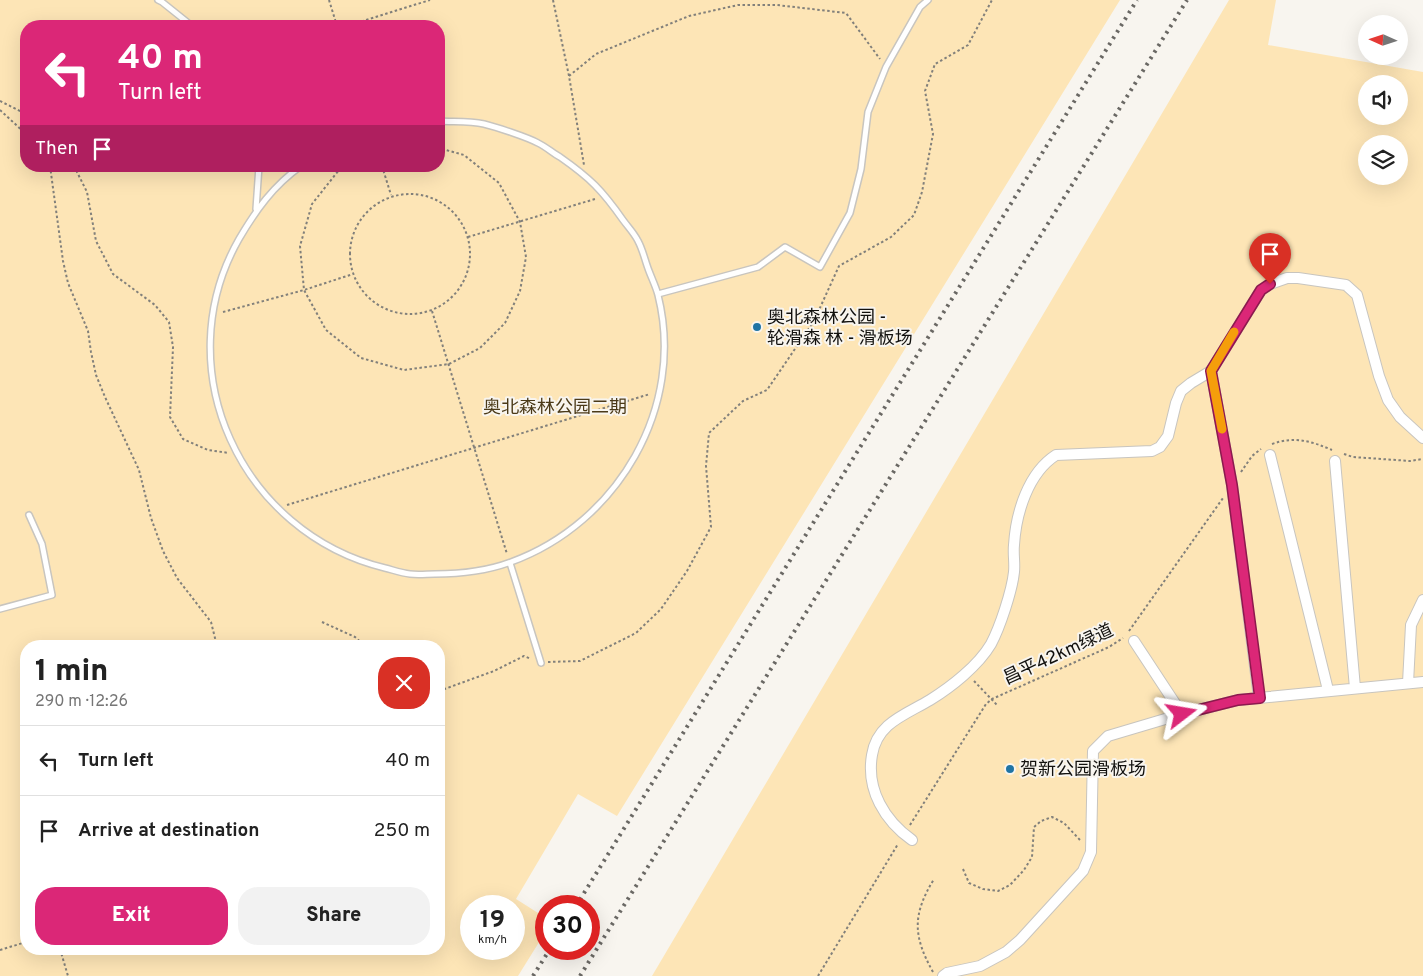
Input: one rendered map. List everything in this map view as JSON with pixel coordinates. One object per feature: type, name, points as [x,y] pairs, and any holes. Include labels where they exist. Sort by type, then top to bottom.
[{"type":"street","points":[[908,838],[888,819],[878,800],[872,778],[872,755],[880,734],[895,719],[944,691],[982,657],[990,645],[1000,625],[1014,573],[1014,545],[1017,521],[1033,479],[1045,462],[1056,455],[1152,450],[1160,447],[1168,436],[1181,391],[1211,371],[1261,290],[1270,284],[1287,278],[1334,282],[1346,285],[1357,295],[1379,376],[1388,400],[1400,418],[1423,438]]},
{"type":"street","points":[[1211,371],[1232,485],[1260,698]]},
{"type":"street","points":[[1267,449],[1328,690]]},
{"type":"street","points":[[1338,457],[1355,688]]},
{"type":"street","points":[[1408,683],[1411,625],[1423,600]]},
{"type":"street","points":[[1134,641],[1182,714]]},
{"type":"street","points":[[939,975],[980,966],[1006,952],[1020,940],[1083,871],[1091,852],[1093,751],[1108,736],[1238,700],[1423,682]]},
{"type":"lane","points":[[158,0],[184,20]]},
{"type":"lane","points":[[658,294],[758,267],[785,247],[820,267],[850,212],[861,169],[868,112],[886,67],[920,7],[928,0]]},
{"type":"lane","points":[[293,172],[256,209],[228,259],[212,315],[210,362],[218,409],[236,454],[254,482],[276,508],[315,540],[361,562],[410,574],[460,574],[510,563],[553,543],[576,526],[591,514],[623,478],[646,436],[660,391],[664,358],[663,326],[658,294],[638,242],[606,196],[586,175],[538,143],[484,124],[445,121]]},
{"type":"lane","points":[[256,209],[259,172]]},
{"type":"lane","points":[[0,609],[52,595],[42,544],[29,515]]},
{"type":"lane","points":[[510,563],[541,662]]},
{"type":"path","points":[[329,0],[334,20]]},
{"type":"path","points":[[366,20],[430,0]]},
{"type":"path","points":[[553,0],[569,76],[586,175]]},
{"type":"path","points":[[445,689],[494,671],[524,656],[541,662],[580,661],[636,633],[661,609],[687,570],[711,527],[706,466],[709,433],[743,401],[767,390],[814,321],[839,266],[890,237],[914,215],[922,192],[933,134],[924,91],[935,64],[968,45],[992,0]]},
{"type":"path","points":[[569,76],[596,54],[688,16],[738,5],[777,5],[846,13],[886,67]]},
{"type":"path","points":[[0,101],[20,111]]},
{"type":"path","points":[[0,110],[20,128]]},
{"type":"path","points":[[337,172],[312,204],[300,246],[304,290],[326,330],[361,358],[404,370],[449,364],[480,348],[505,323],[520,291],[526,256],[520,222],[499,183],[464,155],[445,150]]},
{"type":"path","points":[[51,172],[63,260],[68,282],[88,331],[96,375],[139,470],[163,551],[177,578],[210,622],[215,640]]},
{"type":"path","points":[[77,172],[87,192],[96,241],[113,274],[155,305],[169,322],[173,347],[170,417],[183,440],[208,450],[236,454]]},
{"type":"path","points":[[384,172],[392,196]]},
{"type":"path","points":[[411,193],[430,196],[447,206],[460,220],[468,237],[470,260],[464,281],[451,299],[432,311],[408,314],[385,309],[366,295],[353,274],[350,250],[356,227],[371,208],[392,196],[411,193]]},
{"type":"path","points":[[468,237],[606,196]]},
{"type":"path","points":[[212,315],[304,290],[353,274]]},
{"type":"path","points":[[432,311],[510,563]]},
{"type":"path","points":[[276,508],[660,391]]},
{"type":"path","points":[[1267,449],[1290,439],[1300,439],[1332,449]]},
{"type":"path","name":"昌平42km绿道","points":[[818,976],[908,838],[986,704],[992,699],[1108,647],[1125,637],[1252,456],[1267,449]]},
{"type":"path","points":[[1338,457],[1353,456],[1410,461],[1423,459]]},
{"type":"path","points":[[322,622],[358,640]]},
{"type":"path","points":[[965,673],[997,705]]},
{"type":"path","points":[[963,868],[969,882],[983,889],[998,891],[1010,885],[1024,870],[1032,857],[1034,827],[1041,821],[1052,817],[1064,823],[1091,852]]},
{"type":"path","points":[[934,880],[927,891],[919,911],[917,934],[923,954],[939,975]]},
{"type":"path","points":[[0,950],[20,944]]},
{"type":"path","points":[[62,955],[68,976]]},
{"type":"green space","name":"奥北森林公园二期","points":[[0,0],[1120,0],[617,816],[578,794],[518,895],[460,895],[460,960],[525,960],[525,905],[535,911],[535,949],[518,976],[0,976]]},
{"type":"green space","points":[[1229,0],[1276,0],[1268,45],[1358,61],[1358,65],[1383,65],[1423,72],[1423,976],[652,976]]},
{"type":"railway","points":[[583,895],[1137,0]]},
{"type":"railway","points":[[580,976],[1187,0]]},
{"type":"railway","points":[[533,976],[543,960]]},
{"type":"slow traffic","points":[[1222,429],[1211,371],[1234,332]]},
{"type":"place","name":"奥北森林公园 - 轮滑森 林 - 滑板场","points":[[757,327]]},
{"type":"place","name":"贺新公园滑板场","points":[[1010,769]]},
{"type":"route","points":[[1182,714],[1238,700],[1260,698],[1232,485],[1211,371],[1247,310],[1261,290],[1270,284]]}]
